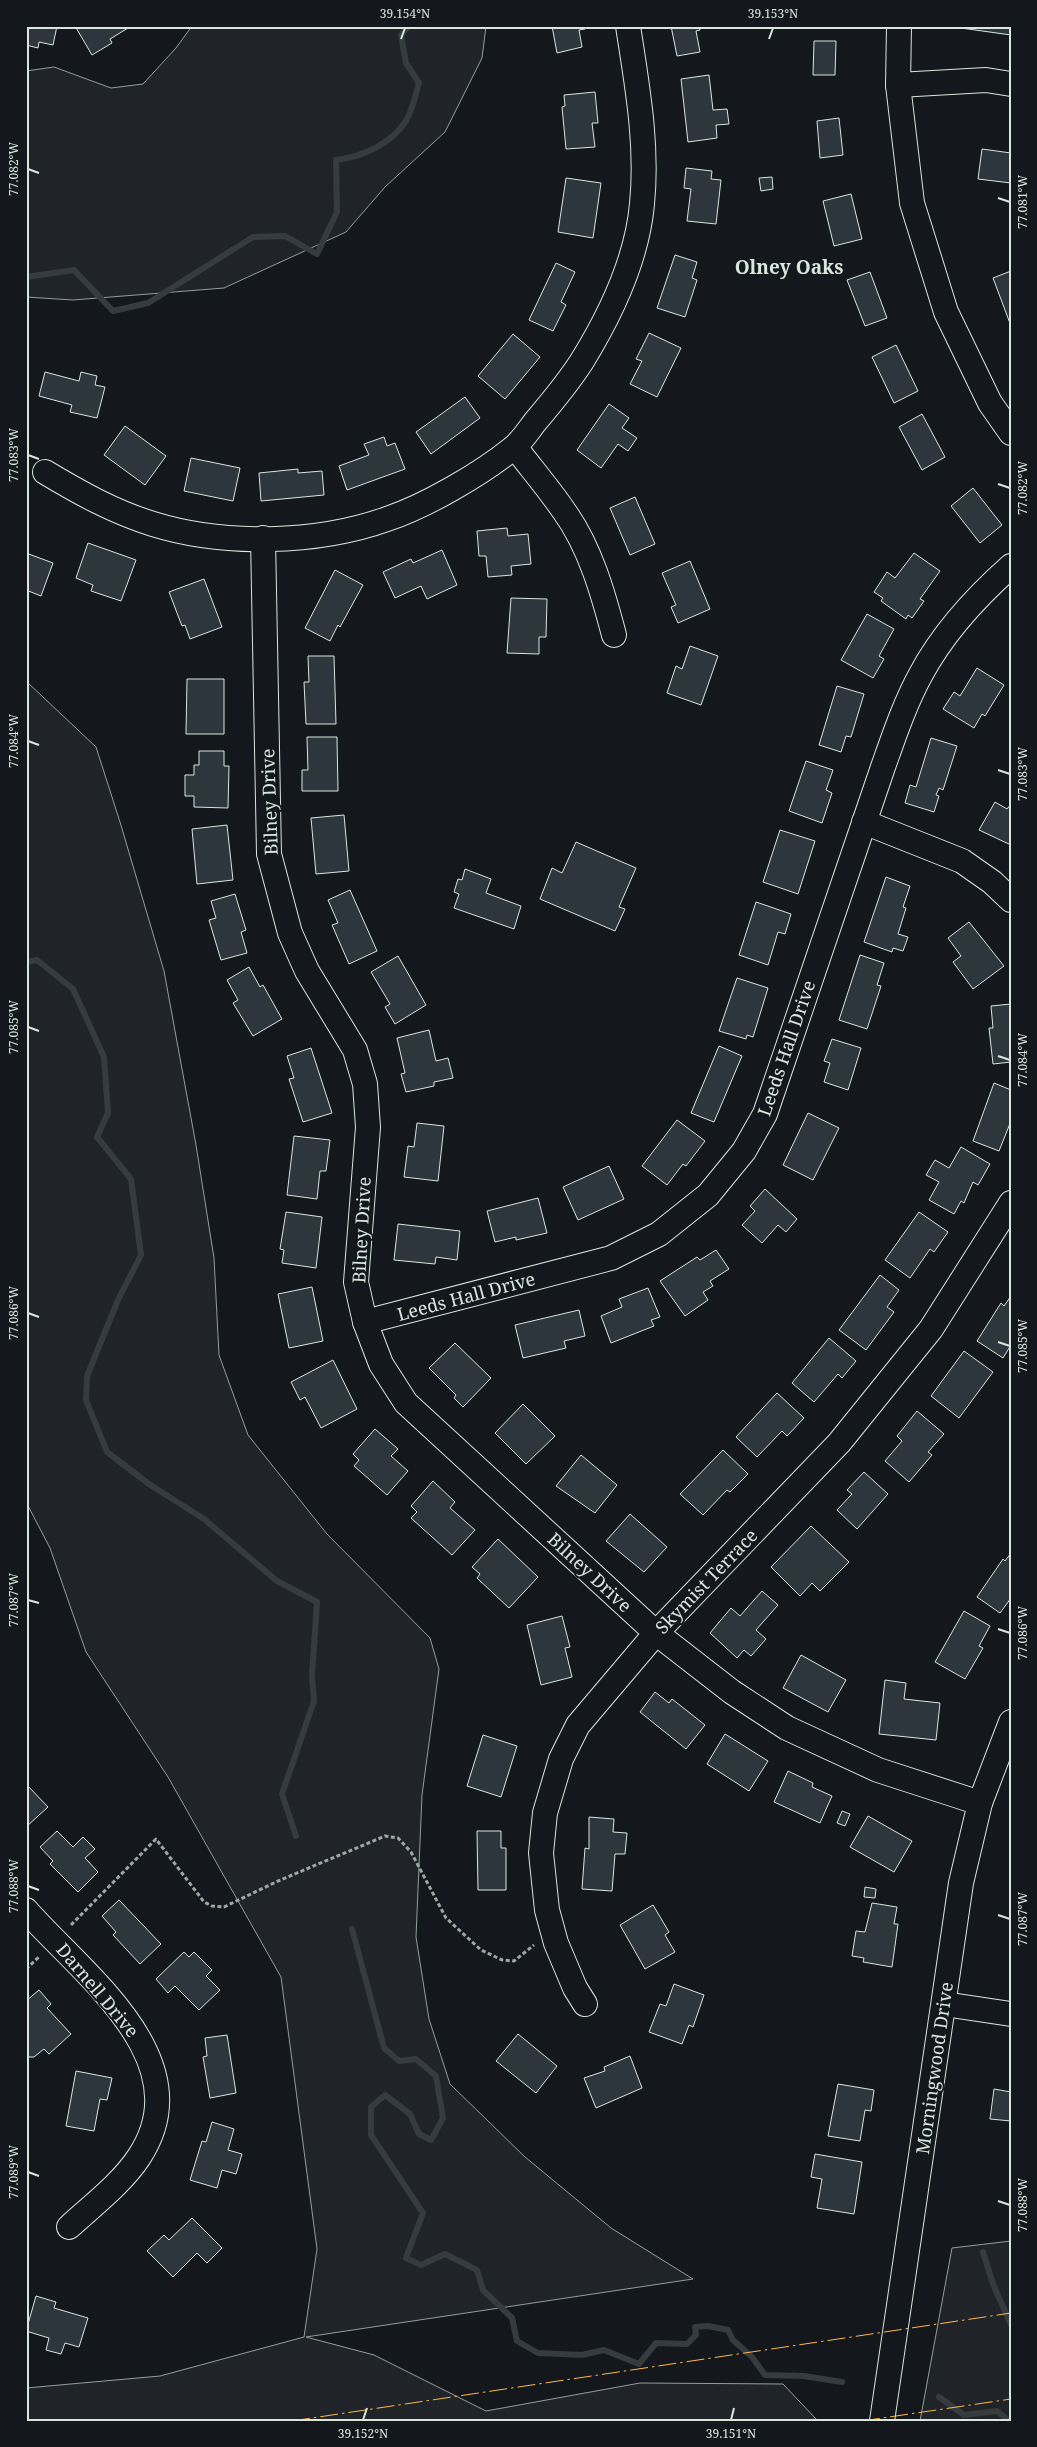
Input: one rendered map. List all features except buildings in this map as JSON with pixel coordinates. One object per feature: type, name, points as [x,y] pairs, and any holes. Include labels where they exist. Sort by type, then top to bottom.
[{"type":"street","points":[[45,472],[103,506],[154,524],[215,538],[264,538],[326,534],[387,519],[443,494],[515,447],[567,384],[606,322],[630,262],[642,205],[643,118],[628,26]]},
{"type":"street","points":[[899,26],[898,84],[912,203],[946,312],[990,403],[1011,433]]},
{"type":"street","points":[[898,84],[986,80],[1011,84]]},
{"type":"street","points":[[515,447],[565,512],[583,544],[606,602],[614,635]]},
{"type":"street","name":"Bilney Drive","points":[[264,538],[269,854],[290,933],[307,971],[355,1050],[365,1084],[368,1126],[356,1282],[365,1322],[381,1364],[406,1403],[656,1633],[732,1692],[787,1728],[878,1770],[980,1803]]},
{"type":"street","name":"Leeds Hall Drive","points":[[365,1322],[611,1258],[658,1234],[708,1195],[744,1151],[765,1114],[900,719],[920,675],[945,637],[985,589],[1011,566]]},
{"type":"street","points":[[864,822],[962,861],[992,882],[1011,900]]},
{"type":"street","name":"Skymist Terrace","points":[[585,2004],[575,1988],[556,1943],[547,1910],[542,1853],[545,1813],[561,1759],[578,1725],[656,1633],[839,1443],[930,1329],[1011,1203]]},
{"type":"street","name":"Morningwood Drive","points":[[882,2421],[961,1883],[980,1803],[1011,1722]]},
{"type":"street","name":"Darnell Drive","points":[[26,1910],[56,1940],[131,2024],[144,2046],[153,2070],[157,2092],[155,2116],[139,2156],[123,2177],[69,2227]]},
{"type":"street","points":[[944,2004],[1011,2014]]},
{"type":"path","points":[[56,1940],[156,1839],[204,1902],[212,1906],[224,1907],[278,1881],[385,1836],[398,1838],[411,1852],[446,1918],[481,1950],[502,1960],[514,1961],[537,1942]]},
{"type":"shaded area","points":[[192,26],[486,26],[482,58],[445,132],[385,187],[346,232],[224,288],[73,300],[26,297],[26,71],[54,67],[111,88],[143,84],[176,48]]},
{"type":"shaded area","points":[[26,681],[96,747],[164,971],[196,1145],[214,1258],[219,1355],[248,1435],[327,1534],[430,1638],[439,1669],[422,1795],[416,1937],[429,2019],[450,2084],[525,2157],[611,2228],[693,2279],[306,2337],[374,2355],[486,2411],[640,2383],[783,2384],[818,2421],[26,2421],[26,2388],[160,2376],[304,2337],[317,2249],[281,1977],[168,1777],[86,1652],[50,1548],[26,1502]]},
{"type":"shaded area","points":[[1011,2241],[1011,2421],[920,2421],[952,2248]]},
{"type":"waterway","points":[[26,277],[74,270],[113,311],[148,303],[253,237],[285,236],[317,254],[337,212],[336,160],[356,156],[384,143],[400,129],[410,112],[419,83],[406,63],[401,35],[409,26]]},
{"type":"waterway","points":[[26,962],[37,960],[73,989],[104,1057],[108,1113],[97,1137],[131,1179],[141,1255],[118,1300],[87,1376],[86,1400],[107,1452],[149,1484],[204,1519],[277,1581],[317,1602],[312,1676],[314,1701],[282,1794],[296,1836]]},
{"type":"waterway","points":[[352,1929],[384,2048],[399,2061],[416,2059],[436,2076],[443,2118],[431,2140],[419,2134],[410,2114],[385,2095],[371,2107],[371,2135],[423,2213],[406,2258],[421,2265],[445,2254],[477,2270],[483,2290],[512,2318],[517,2341],[538,2353],[582,2355],[604,2350],[639,2364],[656,2343],[687,2344],[696,2335],[695,2327],[708,2326],[728,2330],[733,2340],[752,2357],[765,2375],[804,2376],[842,2382]]},
{"type":"waterway","points":[[983,2252],[993,2284],[1011,2325]]},
{"type":"waterway","points":[[939,2397],[964,2415],[997,2411],[1009,2421]]},
{"type":"power","points":[[292,2421],[1011,2313]]},
{"type":"power","points":[[862,2421],[1011,2399]]},
{"type":"district","name":"Olney Oaks","points":[[789,267]]}]
